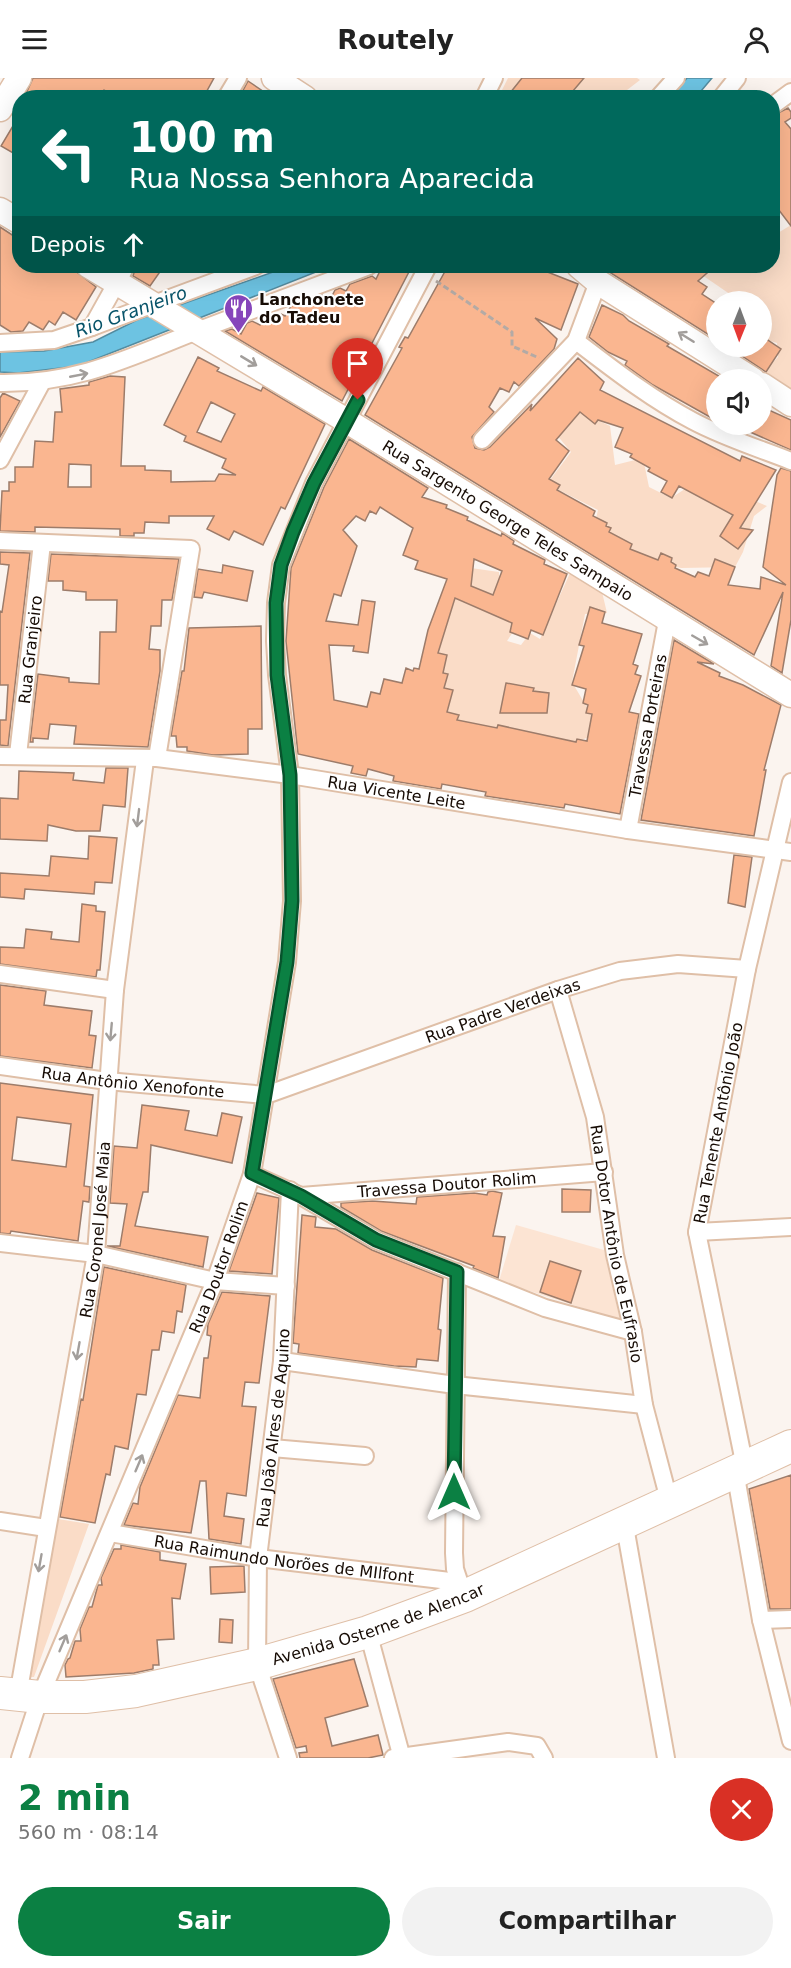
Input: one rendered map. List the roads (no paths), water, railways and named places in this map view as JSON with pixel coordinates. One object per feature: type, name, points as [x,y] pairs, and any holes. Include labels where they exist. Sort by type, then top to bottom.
[{"type":"highway","name":"Avenida Osterne de Alencar","points":[[19,1695],[85,1696],[136,1691],[257,1664],[368,1632],[791,1446]]},
{"type":"main road","points":[[0,109],[19,78]]},
{"type":"main road","points":[[274,78],[293,90]]},
{"type":"main road","points":[[592,273],[736,369]]},
{"type":"main road","name":"Rua Sargento George Teles Sampaio","points":[[121,274],[156,304],[667,621],[789,693]]},
{"type":"main road","points":[[772,392],[791,404]]},
{"type":"street","points":[[665,90],[676,78]]},
{"type":"street","points":[[727,90],[737,78]]},
{"type":"street","points":[[0,343],[54,340],[238,273]]},
{"type":"street","points":[[0,383],[42,382],[89,373],[131,360],[199,330],[350,273]]},
{"type":"street","name":"Rua Doutor Rolim","points":[[19,1695],[110,1533],[215,1281],[252,1173],[290,931],[290,775],[275,641],[276,603],[281,565],[314,483],[424,273]]},
{"type":"street","points":[[482,440],[576,341],[589,273]]},
{"type":"street","points":[[92,327],[121,274]]},
{"type":"street","points":[[576,341],[646,394],[693,421],[727,437],[791,461]]},
{"type":"street","points":[[0,460],[42,382]]},
{"type":"street","points":[[0,541],[42,543]]},
{"type":"street","name":"Rua Coronel José Maia","points":[[21,1758],[19,1695],[46,1528],[96,1254],[115,990],[151,759],[191,552],[191,549],[185,547],[42,543]]},
{"type":"street","name":"Rua Granjeiro","points":[[18,755],[42,543]]},
{"type":"street","name":"Travessa Porteiras","points":[[628,830],[667,621]]},
{"type":"street","name":"Rua Vicente Leite","points":[[0,756],[151,759],[290,775],[628,830],[791,852]]},
{"type":"street","name":"Rua Tenente Antônio João","points":[[791,782],[747,969],[697,1232],[740,1469],[762,1620],[791,1741]]},
{"type":"street","name":"Rua Padre Verdeixas","points":[[266,1095],[558,990],[620,971],[678,964],[747,969]]},
{"type":"street","points":[[0,974],[115,990]]},
{"type":"street","name":"Rua Dotor Antônio de Eufrasio","points":[[558,990],[595,1117],[615,1255],[633,1332],[644,1406],[669,1500]]},
{"type":"street","name":"Rua Antônio Xenofonte","points":[[0,1066],[107,1081],[266,1095]]},
{"type":"street","name":"Travessa Doutor Rolim","points":[[295,1193],[604,1172]]},
{"type":"street","points":[[252,1173],[295,1193],[376,1240],[545,1308],[633,1332]]},
{"type":"street","name":"Rua João Alres de Aquino","points":[[288,1758],[257,1664],[258,1558],[282,1361],[295,1193]]},
{"type":"street","points":[[697,1232],[791,1227]]},
{"type":"street","points":[[0,1243],[96,1254],[215,1281],[286,1286]]},
{"type":"street","points":[[457,1272],[454,1553],[462,1589]]},
{"type":"street","points":[[282,1361],[454,1385],[644,1406]]},
{"type":"street","points":[[272,1448],[365,1456]]},
{"type":"street","points":[[0,1521],[46,1528]]},
{"type":"street","points":[[624,1521],[666,1758]]},
{"type":"street","name":"Rua Raimundo Norões de MIlfont","points":[[110,1533],[462,1589]]},
{"type":"street","points":[[762,1620],[791,1619]]},
{"type":"street","points":[[368,1632],[399,1758],[508,1742],[537,1746],[544,1758]]},
{"type":"water","points":[[687,78],[712,78],[702,90],[677,90]]},
{"type":"water","points":[[270,273],[313,273],[78,366],[18,373],[0,372],[0,352],[44,351],[93,342],[137,320]]},
{"type":"place","name":"Lanchonete do Tadeu","points":[[238,334]]},
{"type":"water label","name":"Rio Granjeiro","points":[[131,312]]}]
